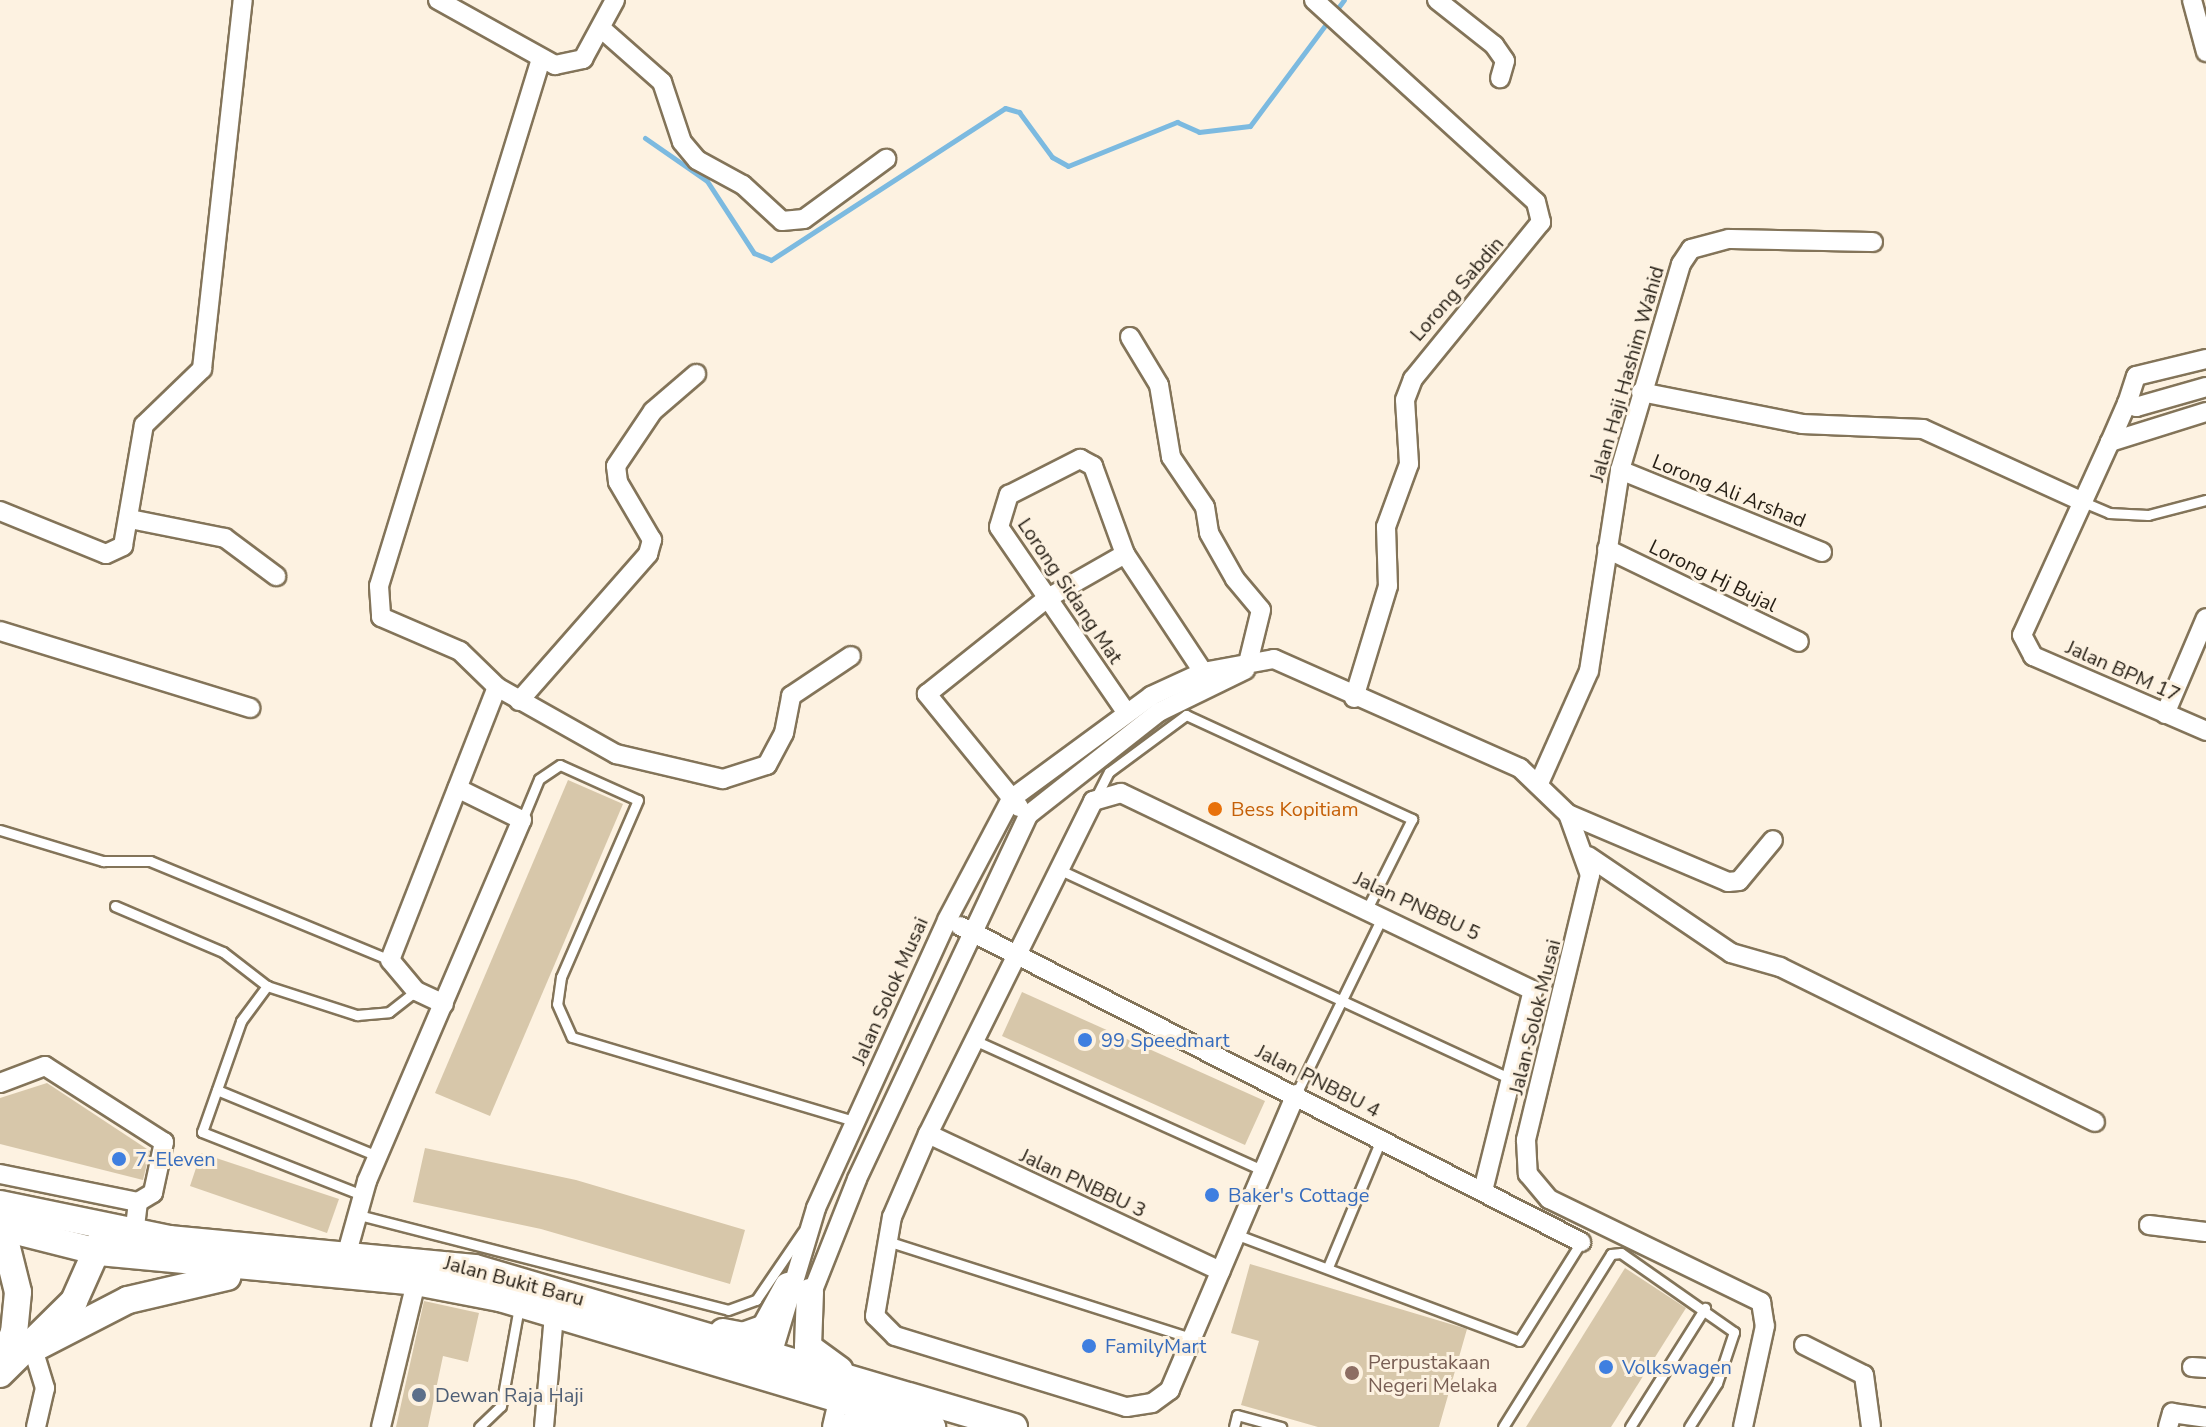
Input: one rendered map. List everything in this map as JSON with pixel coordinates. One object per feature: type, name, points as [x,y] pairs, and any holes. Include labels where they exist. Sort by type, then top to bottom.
[{"type":"main road","points":[[0,1367],[14,1333],[18,1292],[1,1220]]},
{"type":"main road","name":"Jalan Bukit Baru","points":[[1,1220],[290,1274],[432,1259],[527,1294],[841,1389],[1014,1427]]},
{"type":"main road","name":"Jalan Bukit Baru","points":[[102,1240],[134,1233],[343,1266],[416,1282],[527,1294],[554,1314],[779,1370]]},
{"type":"main road","points":[[33,1349],[74,1301],[102,1240]]},
{"type":"main road","points":[[0,1374],[33,1349],[151,1293],[200,1280],[290,1274]]},
{"type":"main road","points":[[527,1294],[743,1336],[765,1328],[799,1289]]},
{"type":"main road","points":[[799,1289],[808,1347],[821,1363],[1023,1427]]},
{"type":"main road","name":"Jalan Bukit Baru","points":[[841,1389],[932,1427]]},
{"type":"main road","points":[[846,1427],[890,1427]]},
{"type":"street","points":[[0,511],[106,554],[123,546],[144,425],[153,409],[192,385],[202,369],[243,0]]},
{"type":"street","points":[[438,0],[555,65],[583,59],[603,30],[615,0]]},
{"type":"street","points":[[1437,0],[1494,45],[1505,61],[1500,78]]},
{"type":"street","points":[[2192,0],[2206,52]]},
{"type":"street","name":"Lorong Sabdin","points":[[1315,1],[1536,202],[1541,222],[1413,379],[1405,400],[1409,464],[1386,527],[1388,586],[1354,698]]},
{"type":"street","points":[[603,30],[662,82],[682,142],[697,160],[743,185],[782,221],[804,219],[886,159]]},
{"type":"street","points":[[541,59],[377,603],[390,626],[460,651],[497,687],[519,701],[639,764],[740,779],[778,750],[797,687],[851,656]]},
{"type":"street","name":"Jalan Haji Hashim Wahid","points":[[1540,781],[1589,671],[1620,470],[1641,392],[1691,249],[1729,239],[1873,242]]},
{"type":"street","points":[[1130,337],[1159,385],[1171,457],[1205,507],[1209,533],[1235,579],[1261,610],[1249,659]]},
{"type":"street","points":[[1641,392],[1802,424],[1923,429],[2081,501],[2110,442],[2136,376],[2206,359]]},
{"type":"street","points":[[519,701],[648,554],[652,540],[618,482],[616,466],[653,411],[696,374]]},
{"type":"street","points":[[2127,403],[2136,407],[2206,387]]},
{"type":"street","points":[[2110,442],[2206,412]]},
{"type":"street","name":"Lorong Sidang Mat","points":[[1125,554],[1095,471],[1080,459],[1001,506],[999,527],[1126,712]]},
{"type":"street","name":"Lorong Ali Arshad","points":[[1620,470],[1822,552]]},
{"type":"street","name":"Jalan BPM 17","points":[[2081,501],[2022,635],[2024,647],[2206,731]]},
{"type":"street","points":[[130,519],[225,538],[276,576]]},
{"type":"street","name":"Lorong Hj Bujal","points":[[1607,549],[1799,642]]},
{"type":"street","points":[[1028,815],[1011,799],[927,694],[1046,599],[1125,554],[1203,672]]},
{"type":"street","points":[[2165,714],[2206,618]]},
{"type":"street","points":[[0,631],[250,708]]},
{"type":"street","name":"Jalan Solok Musai","points":[[779,1370],[816,1208],[947,920],[1011,799],[1126,712],[1203,672],[1249,659],[1274,659],[1540,781],[1568,814],[1588,856],[1586,900],[1526,1140],[1528,1174],[1549,1199],[1761,1302],[1764,1335],[1743,1427]]},
{"type":"street","name":"Jalan Solok Musai","points":[[799,1289],[1028,815],[1159,712],[1274,659]]},
{"type":"street","points":[[444,1004],[416,991],[390,960],[497,687]]},
{"type":"street","points":[[343,1266],[355,1214],[377,1156],[522,820],[457,788]]},
{"type":"street","name":"Jalan PNBBU 5","points":[[1093,801],[1121,793],[1376,911],[1533,990],[1516,1081],[1484,1186]]},
{"type":"street","points":[[1093,801],[928,1134],[887,1241],[873,1298],[875,1316],[895,1336],[1126,1407],[1152,1403],[1170,1390],[1296,1094]]},
{"type":"street","points":[[1568,814],[1728,882],[1739,881],[1773,840]]},
{"type":"street","points":[[1588,856],[1731,953],[1780,967],[2095,1122]]},
{"type":"street","name":"Jalan PNBBU 4","points":[[947,920],[1484,1186],[1581,1242]]},
{"type":"street","points":[[0,1083],[45,1066],[164,1142],[153,1193],[138,1202],[0,1174]]},
{"type":"street","name":"Jalan PNBBU 3","points":[[928,1134],[1220,1271]]},
{"type":"street","points":[[134,1233],[138,1202]]},
{"type":"street","points":[[2149,1225],[2206,1232]]},
{"type":"street","points":[[381,1427],[416,1282]]},
{"type":"street","points":[[544,1427],[554,1314]]},
{"type":"street","points":[[1804,1345],[1864,1375],[1871,1427]]},
{"type":"street","points":[[33,1349],[45,1388],[36,1427]]},
{"type":"street","points":[[832,1427],[841,1389]]},
{"type":"street","points":[[2168,1427],[2172,1413],[2206,1418]]},
{"type":"lane","points":[[2081,501],[2109,513],[2148,515],[2206,500]]},
{"type":"lane","points":[[1093,801],[1109,772],[1186,715],[1412,819],[1342,1001],[1296,1094]]},
{"type":"lane","points":[[522,820],[539,779],[560,765],[638,800],[561,977],[557,1004],[572,1037],[854,1121]]},
{"type":"lane","points":[[0,830],[103,861],[150,861],[390,960]]},
{"type":"lane","points":[[1058,869],[1516,1081]]},
{"type":"lane","points":[[115,906],[223,952],[267,986],[366,1016],[389,1012],[416,991]]},
{"type":"lane","points":[[267,986],[241,1021],[202,1132],[362,1195]]},
{"type":"lane","points":[[974,1040],[1264,1171]]},
{"type":"lane","points":[[217,1090],[377,1156]]},
{"type":"lane","points":[[1328,1267],[1382,1137]]},
{"type":"lane","points":[[355,1214],[728,1310],[745,1309],[763,1293],[816,1208]]},
{"type":"lane","points":[[1235,1234],[1519,1341],[1581,1242]]},
{"type":"lane","points":[[887,1241],[1191,1338]]},
{"type":"lane","points":[[1503,1427],[1611,1254],[1621,1253],[1705,1308],[1734,1332],[1734,1345],[1689,1427]]},
{"type":"lane","points":[[479,1427],[501,1406],[527,1294]]},
{"type":"lane","points":[[1630,1427],[1705,1308]]},
{"type":"lane","points":[[1234,1427],[1237,1415],[1281,1427]]},
{"type":"building","points":[[568,780],[623,804],[490,1116],[435,1093]]},
{"type":"building","points":[[1022,992],[1265,1101],[1245,1145],[1002,1036]]},
{"type":"building","points":[[47,1083],[150,1151],[143,1180],[0,1144],[0,1098]]},
{"type":"building","points":[[425,1148],[576,1180],[745,1230],[730,1284],[541,1229],[413,1202]]},
{"type":"building","points":[[201,1153],[339,1199],[327,1233],[190,1186]]},
{"type":"building","name":"Perpustakaan Negeri Melaka","points":[[1250,1264],[1467,1329],[1439,1427],[1318,1427],[1241,1405],[1259,1341],[1231,1333]]},
{"type":"building","name":"Volkswagen","points":[[1625,1268],[1686,1308],[1611,1427],[1526,1427]]},
{"type":"building","name":"Dewan Raja Haji","points":[[424,1301],[479,1313],[468,1362],[443,1356],[428,1427],[396,1427]]},
{"type":"waterway","points":[[645,138],[707,181],[754,253],[771,260],[1005,108],[1019,112],[1052,157],[1068,166],[1177,122],[1199,132],[1250,126],[1344,0]]},
{"type":"place","name":"Bess Kopitiam","points":[[1215,809]]},
{"type":"place","name":"99 Speedmart","points":[[1085,1040]]},
{"type":"place","name":"7-Eleven","points":[[119,1159]]},
{"type":"place","name":"Baker's Cottage","points":[[1212,1195]]},
{"type":"place","name":"FamilyMart","points":[[1089,1346]]},
{"type":"place","name":"Volkswagen","points":[[1606,1367]]},
{"type":"place","name":"Perpustakaan Negeri Melaka","points":[[1352,1373]]},
{"type":"place","name":"Dewan Raja Haji","points":[[419,1395]]}]
